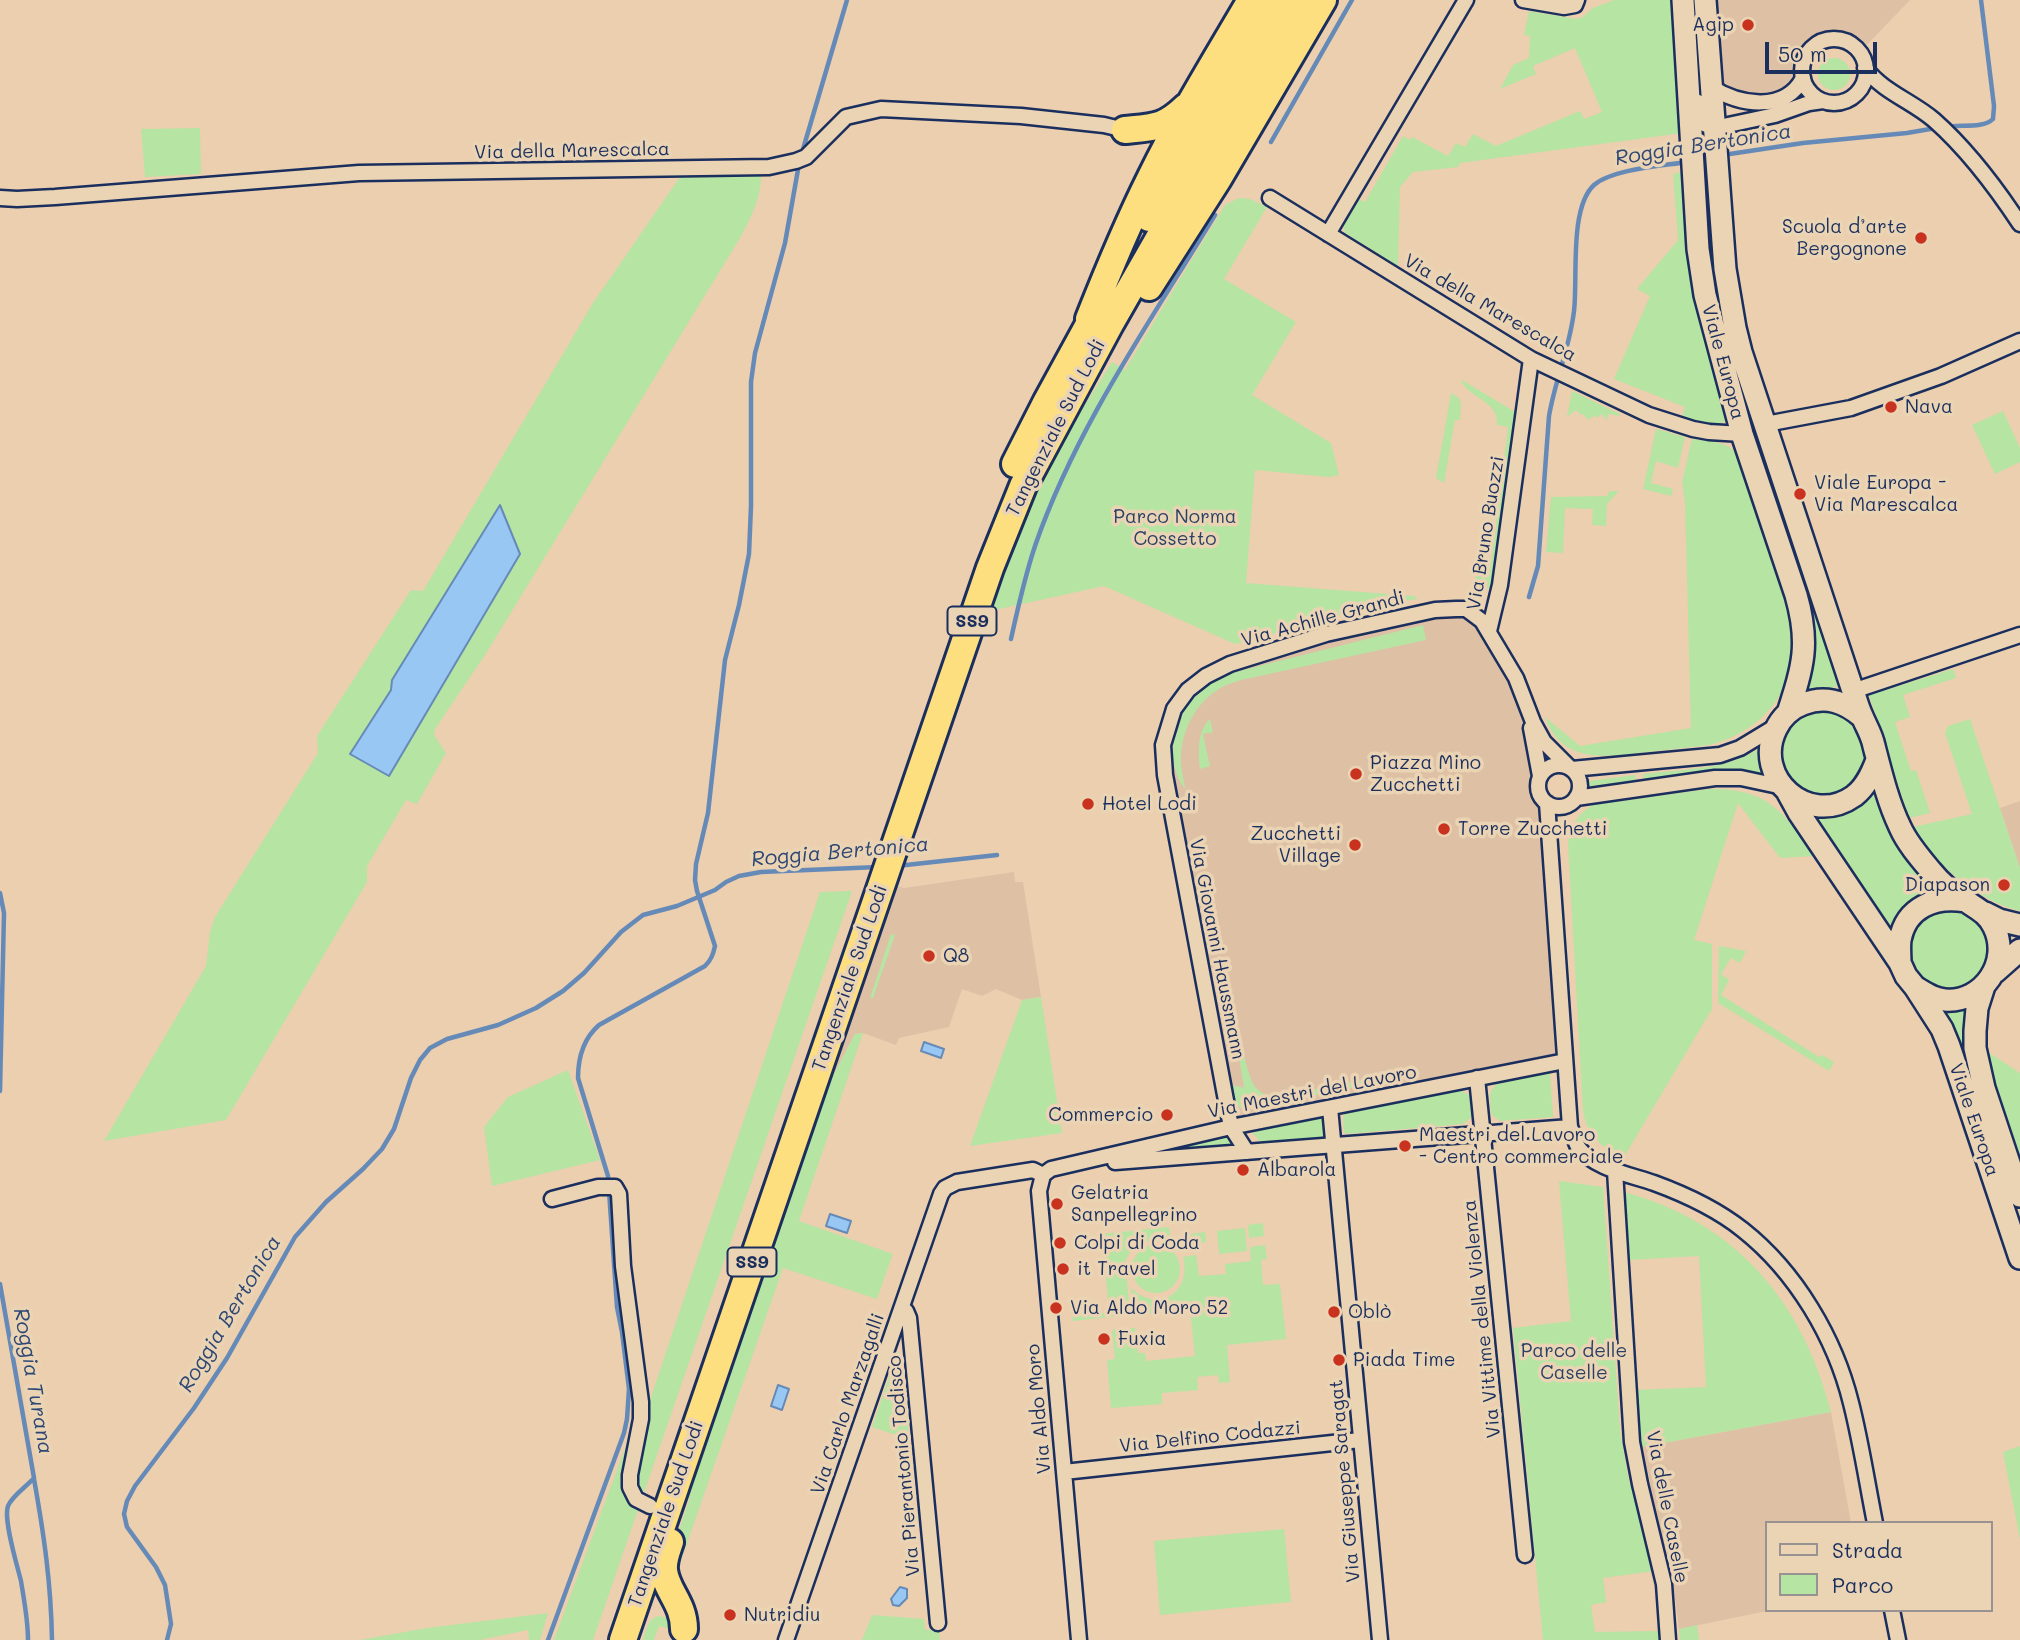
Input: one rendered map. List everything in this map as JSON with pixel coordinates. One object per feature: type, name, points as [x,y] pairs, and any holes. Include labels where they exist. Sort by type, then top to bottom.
[{"type":"highway","points":[[1082,337],[1112,260],[1151,176],[1190,103],[1251,0]]},
{"type":"highway","name":"Tangenziale Sud Lodi","points":[[622,1640],[886,847],[976,559],[1003,490],[1082,337],[1272,0]]},
{"type":"highway","name":"Tangenziale Sud Lodi","points":[[886,847],[1018,498],[1110,324],[1295,0]]},
{"type":"highway","points":[[1110,324],[1141,298],[1179,242],[1323,0]]},
{"type":"highway","points":[[1125,130],[1160,126],[1171,121],[1190,103]]},
{"type":"highway","points":[[1125,130],[1145,155],[1151,176]]},
{"type":"highway","name":"Tangenziale Sud Lodi","points":[[604,1640],[873,886]]},
{"type":"highway","points":[[678,1477],[681,1506],[663,1568],[682,1612],[682,1635]]},
{"type":"highway","points":[[636,1640],[645,1615],[655,1609],[665,1609],[677,1615],[682,1621],[682,1635]]},
{"type":"street","points":[[1328,234],[1466,0]]},
{"type":"street","points":[[1523,0],[1568,8],[1575,5],[1577,0]]},
{"type":"street","name":"Viale Europa","points":[[1683,0],[1701,120],[1716,147]]},
{"type":"street","name":"Viale Europa","points":[[1683,0],[1698,249],[1705,295],[1742,434],[1797,595],[1803,621],[1804,659],[1783,719],[1772,737],[1771,763],[1775,776],[1942,1029],[1975,1091],[2020,1196]]},
{"type":"street","name":"Viale Europa","points":[[1705,0],[1725,269],[1741,352],[1900,827],[1932,873],[1965,901],[1985,913],[1994,926],[1999,942],[1999,958],[1977,1008],[1975,1091],[2020,1258]]},
{"type":"street","points":[[1829,40],[1841,40],[1855,47],[1865,68],[1865,79],[1860,89],[1844,102],[1823,101],[1814,96],[1806,88],[1802,78],[1805,58],[1811,49],[1829,40]]},
{"type":"street","points":[[1865,68],[1880,84],[1932,119],[1947,133],[1990,180],[2020,224]]},
{"type":"street","points":[[1712,87],[1727,96],[1748,102],[1766,103],[1794,90],[1802,78]]},
{"type":"street","points":[[1853,96],[1878,93],[1907,102]]},
{"type":"street","points":[[1716,147],[1775,114],[1823,101]]},
{"type":"street","name":"Via della Marescalca","points":[[0,198],[55,197],[359,173],[769,167],[801,159],[846,117],[881,108],[1021,116],[1104,125],[1125,130]]},
{"type":"street","name":"Via della Marescalca","points":[[1270,198],[1531,359],[1649,415],[1679,426],[1709,432],[1742,434]]},
{"type":"street","points":[[1766,424],[1851,408],[1941,376],[2020,341]]},
{"type":"street","name":"Via Bruno Buozzi","points":[[1531,359],[1500,585],[1489,631],[1517,678],[1544,742],[1570,767]]},
{"type":"street","name":"Via Achille Grandi","points":[[1174,709],[1188,690],[1206,676],[1230,664],[1326,634],[1435,610],[1456,609],[1466,609],[1474,614],[1489,631]]},
{"type":"street","points":[[1877,760],[1864,786],[1854,796],[1842,803],[1828,806],[1800,801],[1785,790],[1741,778],[1715,778],[1572,802],[1558,807],[1547,803],[1539,793],[1538,785],[1545,770],[1560,764],[1570,767],[1720,755],[1740,748],[1799,705],[1853,691],[2020,635]]},
{"type":"street","points":[[1824,699],[1852,708],[1862,718]]},
{"type":"street","name":"Via Bruno Buozzi","points":[[1527,706],[1540,776]]},
{"type":"street","name":"Via Giovanni Haussmann","points":[[1174,709],[1163,744],[1165,775],[1231,1127],[1247,1152]]},
{"type":"street","points":[[1550,853],[1553,835],[1580,791],[1577,774],[1570,767]]},
{"type":"street","points":[[1547,803],[1570,1127],[1579,1148],[1597,1162],[1615,1171],[1671,1191],[1709,1209],[1742,1229],[1775,1259],[1799,1290],[1823,1330],[1836,1359],[1850,1401],[1875,1521]]},
{"type":"street","points":[[1900,962],[1900,940],[1909,918],[1934,901],[1950,898],[1965,901]]},
{"type":"street","points":[[1985,913],[2020,925]]},
{"type":"street","points":[[1915,987],[1928,996],[1942,1000],[1957,1000],[1972,995],[2020,950]]},
{"type":"street","name":"Via Maestri del Lavoro","points":[[951,1184],[1028,1171],[1038,1171],[1043,1175],[1051,1169],[1231,1127],[1564,1061]]},
{"type":"street","name":"Via Vittime della Violenza","points":[[1477,1078],[1525,1555]]},
{"type":"street","name":"Via Giuseppe Saragat","points":[[1330,1108],[1380,1640]]},
{"type":"street","name":"Via Maestri del Lavoro","points":[[1069,1166],[1570,1127]]},
{"type":"street","name":"Via delle Caselle","points":[[1615,1171],[1632,1442],[1664,1584],[1668,1640]]},
{"type":"street","name":"Via Aldo Moro","points":[[1043,1175],[1039,1191],[1079,1640]]},
{"type":"street","name":"Via Carlo Marzagalli","points":[[786,1640],[941,1194],[951,1184]]},
{"type":"street","points":[[552,1199],[610,1187],[619,1194],[641,1419],[630,1487],[636,1499],[650,1506]]},
{"type":"street","name":"Via Pierantonio Todisco","points":[[902,1309],[909,1318],[938,1623]]},
{"type":"street","name":"Via Delfino Codazzi","points":[[1064,1472],[1360,1440]]},
{"type":"street","points":[[1892,1612],[1898,1640]]},
{"type":"shaded area","points":[[1707,0],[1910,0],[1862,50],[1846,39],[1830,36],[1810,45],[1800,64],[1800,77],[1772,99],[1718,90]]},
{"type":"shaded area","points":[[1433,613],[1470,614],[1523,702],[1538,775],[1537,793],[1544,804],[1561,1059],[1233,1126],[1165,745],[1190,691],[1230,666]]},
{"type":"shaded area","points":[[2020,801],[2020,868],[2000,808]]},
{"type":"shaded area","points":[[1014,872],[1015,882],[1023,882],[1041,997],[1022,1000],[996,989],[982,996],[962,989],[949,1027],[899,1038],[896,1045],[863,1033],[855,1034],[835,1072],[824,1082],[892,885],[904,888]]},
{"type":"shaded area","points":[[1831,1412],[1851,1521],[1764,1521],[1764,1612],[1679,1629],[1671,1565],[1654,1515],[1642,1447]]},
{"type":"green space","points":[[1614,0],[1672,0],[1682,133],[1460,163],[1458,167],[1413,172],[1400,187],[1398,266],[1345,233],[1343,224],[1358,199],[1365,202],[1403,136],[1410,140],[1412,137],[1448,156],[1456,143],[1465,147],[1473,134],[1496,146],[1580,111],[1584,119],[1602,112],[1575,48],[1533,66],[1536,74],[1500,89],[1513,65],[1529,58],[1530,36],[1524,35],[1529,11],[1576,19],[1583,17],[1593,8]]},
{"type":"green space","points":[[1834,58],[1845,63],[1850,74],[1845,85],[1834,90],[1823,85],[1818,74],[1823,63]]},
{"type":"green space","points":[[200,128],[201,174],[145,177],[141,129]]},
{"type":"green space","points":[[1685,171],[1700,313],[1711,363],[1718,385],[1724,391],[1728,420],[1717,424],[1682,418],[1685,407],[1614,379],[1650,296],[1637,289],[1678,240],[1673,174]]},
{"type":"green space","points":[[761,175],[757,200],[740,238],[485,655],[435,729],[434,735],[446,753],[417,804],[406,800],[367,866],[367,882],[226,1120],[104,1141],[206,966],[210,932],[215,917],[318,753],[317,736],[411,590],[423,591],[593,303],[680,177]]},
{"type":"green space","name":"Parco Norma Cossetto","points":[[1239,198],[1250,199],[1267,207],[1224,279],[1296,322],[1252,395],[1331,443],[1339,475],[1329,477],[1255,470],[1246,583],[1414,596],[1418,599],[1384,603],[1235,644],[1104,586],[990,611],[1028,505],[1060,443],[1112,362],[1125,370],[1225,205]]},
{"type":"green space","points":[[1713,221],[1764,439],[1755,442],[1737,386],[1719,307],[1711,231]]},
{"type":"green space","points":[[1460,379],[1517,413],[1494,584],[1479,590],[1475,587],[1476,576],[1489,577],[1508,427],[1497,425],[1489,405],[1470,392]]},
{"type":"green space","points":[[1572,391],[1620,416],[1608,414],[1607,421],[1602,414],[1588,420],[1576,410],[1567,417]]},
{"type":"green space","points":[[1451,393],[1459,398],[1461,404],[1460,420],[1455,420],[1444,483],[1436,478]]},
{"type":"green space","points":[[2003,411],[2020,448],[2020,462],[1995,474],[1972,425]]},
{"type":"green space","points":[[1656,429],[1685,437],[1678,468],[1656,461],[1651,483],[1673,489],[1671,496],[1643,489]]},
{"type":"green space","points":[[1692,439],[1724,445],[1738,456],[1791,613],[1795,650],[1786,683],[1771,708],[1761,718],[1724,741],[1709,745],[1602,756],[1575,750],[1563,743],[1553,732],[1545,717],[1580,746],[1691,728],[1685,502],[1682,482]]},
{"type":"green space","points":[[1767,447],[1844,684],[1803,698],[1813,655],[1811,610],[1757,450]]},
{"type":"green space","points":[[1609,491],[1619,491],[1607,504],[1606,526],[1592,525],[1593,509],[1565,508],[1563,553],[1546,552],[1551,497],[1607,496]]},
{"type":"green space","points":[[1423,625],[1426,640],[1241,680],[1215,692],[1193,715],[1185,733],[1181,761],[1185,789],[1174,765],[1174,739],[1182,714],[1206,687],[1231,673]]},
{"type":"green space","points":[[1953,669],[1956,678],[1903,695],[1910,717],[1895,722],[1911,771],[1916,770],[1930,813],[1909,818],[1869,695]]},
{"type":"green space","points":[[1815,710],[1831,710],[1854,722],[1863,736],[1866,753],[1863,770],[1854,784],[1831,796],[1815,796],[1799,789],[1787,777],[1780,761],[1780,745],[1787,729],[1799,717]]},
{"type":"green space","points":[[1210,719],[1213,732],[1203,734],[1210,766],[1200,769],[1201,736]]},
{"type":"green space","points":[[1970,719],[2020,868],[2020,911],[1973,890],[1945,867],[1913,827],[1972,814],[1945,733],[1948,726]]},
{"type":"green space","points":[[1762,747],[1768,777],[1738,770],[1722,770],[1644,780],[1643,774],[1720,764],[1749,755]]},
{"type":"green space","points":[[1635,775],[1636,781],[1588,785],[1589,781]]},
{"type":"green space","points":[[1873,783],[1937,891],[1893,936],[1810,815]]},
{"type":"green space","points":[[1708,789],[1746,793],[1772,805],[1793,826],[1814,856],[1780,858],[1738,803],[1694,940],[1712,944],[1712,1009],[1624,1157],[1608,1150],[1596,1140],[1583,1111],[1569,837],[1579,816],[1593,805]]},
{"type":"green space","points":[[852,891],[593,1640],[554,1640],[627,1443],[635,1414],[644,1403],[649,1403],[820,892]]},
{"type":"green space","points":[[1941,907],[1957,907],[1973,914],[1984,925],[1991,941],[1988,965],[1979,979],[1957,991],[1941,991],[1925,984],[1914,973],[1907,957],[1907,941],[1914,925],[1925,914]]},
{"type":"green space","points":[[891,934],[895,935],[873,998],[870,998]]},
{"type":"green space","points":[[1719,946],[1746,951],[1740,963],[1731,958],[1721,974],[1729,980],[1721,995],[1819,1057],[1822,1055],[1834,1062],[1829,1071],[1718,1003]]},
{"type":"green space","points":[[1230,984],[1248,1069],[1252,1081],[1261,1092],[1276,1097],[1368,1079],[1371,1084],[1243,1110],[1240,1108],[1232,1085],[1244,1088],[1229,993],[1217,989],[1216,986]]},
{"type":"green space","points":[[1041,997],[1062,1133],[970,1146],[1022,1000]]},
{"type":"green space","points":[[1967,1004],[1970,1066],[2020,1217],[2020,1232],[1938,1005]]},
{"type":"green space","points":[[863,1033],[799,1221],[893,1254],[877,1299],[783,1268],[677,1572],[672,1552],[689,1500],[690,1473],[824,1082],[835,1072],[855,1034]]},
{"type":"green space","points":[[1988,1052],[2020,1073],[2020,1159],[1995,1084]]},
{"type":"green space","points":[[568,1070],[600,1160],[492,1186],[484,1127],[508,1097]]},
{"type":"green space","points":[[1550,1073],[1553,1117],[1500,1121],[1491,1114],[1490,1093],[1496,1084]]},
{"type":"green space","points":[[1460,1090],[1469,1095],[1472,1117],[1463,1124],[1346,1134],[1344,1132],[1343,1117],[1346,1113]]},
{"type":"green space","points":[[1321,1118],[1326,1133],[1322,1137],[1260,1142],[1253,1133],[1254,1130]]},
{"type":"green space","points":[[1231,1135],[1238,1145],[1161,1151]]},
{"type":"green space","name":"Parco delle Caselle","points":[[1559,1181],[1603,1187],[1620,1431],[1629,1482],[1634,1490],[1654,1571],[1603,1578],[1606,1602],[1591,1605],[1595,1632],[1659,1631],[1659,1640],[1543,1640],[1513,1328],[1571,1321]]},
{"type":"green space","points":[[1624,1192],[1664,1206],[1700,1224],[1731,1246],[1759,1272],[1783,1302],[1803,1335],[1819,1372],[1831,1412],[1642,1447],[1635,1390],[1706,1387],[1699,1256],[1628,1260]]},
{"type":"green space","points":[[1263,1223],[1264,1236],[1249,1238],[1248,1225]]},
{"type":"green space","points":[[1169,1227],[1171,1244],[1148,1241],[1134,1248],[1129,1254],[1125,1272],[1130,1315],[1072,1321],[1076,1316],[1109,1312],[1102,1234]]},
{"type":"green space","points":[[1245,1228],[1247,1251],[1219,1254],[1217,1231]]},
{"type":"green space","points":[[1205,1232],[1206,1242],[1184,1244],[1184,1235]]},
{"type":"green space","points":[[1156,1245],[1173,1252],[1180,1269],[1173,1286],[1156,1293],[1139,1286],[1132,1269],[1139,1252]]},
{"type":"green space","points":[[1265,1245],[1267,1259],[1261,1260],[1263,1285],[1280,1284],[1286,1339],[1227,1345],[1230,1382],[1219,1383],[1218,1375],[1197,1377],[1198,1390],[1162,1393],[1162,1404],[1111,1408],[1107,1360],[1115,1359],[1112,1330],[1135,1328],[1138,1353],[1145,1353],[1146,1361],[1195,1356],[1190,1309],[1134,1315],[1131,1288],[1141,1296],[1162,1299],[1178,1289],[1182,1281],[1183,1257],[1196,1255],[1199,1276],[1226,1274],[1225,1264],[1251,1261],[1250,1247]]},
{"type":"green space","points":[[898,1352],[901,1353],[909,1439],[872,1427]]},
{"type":"green space","points":[[2020,1446],[2020,1539],[2003,1452]]},
{"type":"green space","points":[[1284,1529],[1291,1602],[1160,1615],[1154,1541]]},
{"type":"green space","points":[[548,1613],[540,1640],[529,1640],[528,1630],[480,1640],[360,1640],[427,1628]]},
{"type":"green space","points":[[872,1615],[924,1619],[925,1630],[939,1629],[940,1640],[862,1640]]},
{"type":"green space","points":[[658,1616],[672,1621],[674,1630],[659,1626],[654,1640],[643,1640],[649,1623]]},
{"type":"green space","points":[[1697,1625],[1699,1640],[1680,1640],[1679,1629]]},
{"type":"water","points":[[500,505],[520,554],[389,776],[350,754],[391,690],[392,680]]},
{"type":"water","points":[[924,1042],[944,1049],[941,1058],[921,1051]]},
{"type":"water","points":[[830,1214],[851,1221],[847,1233],[826,1226]]},
{"type":"water","points":[[778,1385],[789,1389],[782,1410],[771,1406]]},
{"type":"water","points":[[900,1587],[907,1589],[907,1598],[899,1606],[893,1605],[891,1599]]},
{"type":"waterway","points":[[801,156],[847,0]]},
{"type":"waterway","points":[[1271,142],[1352,0]]},
{"type":"waterway","name":"Roggia Bertonica","points":[[1945,127],[1977,125],[1993,119],[1994,106],[1981,0]]},
{"type":"waterway","name":"Roggia Bertonica","points":[[1723,155],[1936,128]]},
{"type":"waterway","name":"Roggia Bertonica","points":[[1529,597],[1538,566],[1549,416],[1574,311],[1576,244],[1586,196],[1594,185],[1613,175],[1687,162]]},
{"type":"waterway","points":[[548,1640],[624,1433],[629,1389],[617,1307],[608,1176],[578,1078],[579,1063],[585,1042],[599,1025],[705,966],[715,946],[697,891],[696,864],[708,813],[725,660],[749,554],[751,382],[755,353],[785,243],[799,164]]},
{"type":"waterway","points":[[1011,639],[1035,546],[1071,459],[1140,335],[1215,215]]},
{"type":"waterway","name":"Roggia Bertonica","points":[[897,866],[997,855]]},
{"type":"waterway","name":"Roggia Bertonica","points":[[167,1640],[171,1624],[165,1585],[156,1567],[127,1527],[124,1514],[127,1501],[227,1358],[295,1237],[326,1202],[382,1149],[394,1129],[411,1078],[430,1048],[447,1039],[498,1025],[536,1008],[563,991],[584,973],[621,932],[643,915],[677,906],[715,890],[739,876],[761,872],[878,867]]},
{"type":"waterway","name":"Roggia Turana","points":[[0,893],[4,913],[0,1091]]},
{"type":"waterway","name":"Roggia Turana","points":[[0,1284],[34,1478],[13,1499],[7,1512],[21,1581],[28,1640]]},
{"type":"waterway","points":[[34,1479],[46,1559],[52,1640]]},
{"type":"place","name":"Agip","points":[[1748,25]]},
{"type":"place","name":"Scuola d’arte Bergognone","points":[[1921,238]]},
{"type":"place","name":"Nava","points":[[1891,407]]},
{"type":"place","name":"Viale Europa - Via Marescalca","points":[[1800,494]]},
{"type":"place","name":"Piazza Mino Zucchetti","points":[[1356,774]]},
{"type":"place","name":"Hotel Lodi","points":[[1088,804]]},
{"type":"place","name":"Torre Zucchetti","points":[[1444,829]]},
{"type":"place","name":"Zucchetti Village","points":[[1355,845]]},
{"type":"place","name":"Diapason","points":[[2004,885]]},
{"type":"place","name":"Q8","points":[[929,956]]},
{"type":"place","name":"Commercio","points":[[1167,1115]]},
{"type":"place","name":"Maestri del Lavoro - Centro commerciale","points":[[1405,1146]]},
{"type":"place","name":"Albarola","points":[[1243,1170]]},
{"type":"place","name":"Gelatria Sanpellegrino","points":[[1057,1204]]},
{"type":"place","name":"Colpi di Coda","points":[[1060,1243]]},
{"type":"place","name":"it Travel","points":[[1063,1269]]},
{"type":"place","name":"Via Aldo Moro 52","points":[[1056,1308]]},
{"type":"place","name":"Oblò","points":[[1334,1312]]},
{"type":"place","name":"Fuxia","points":[[1104,1339]]},
{"type":"place","name":"Piada Time","points":[[1339,1360]]},
{"type":"place","name":"Nutridiu","points":[[730,1615]]}]
